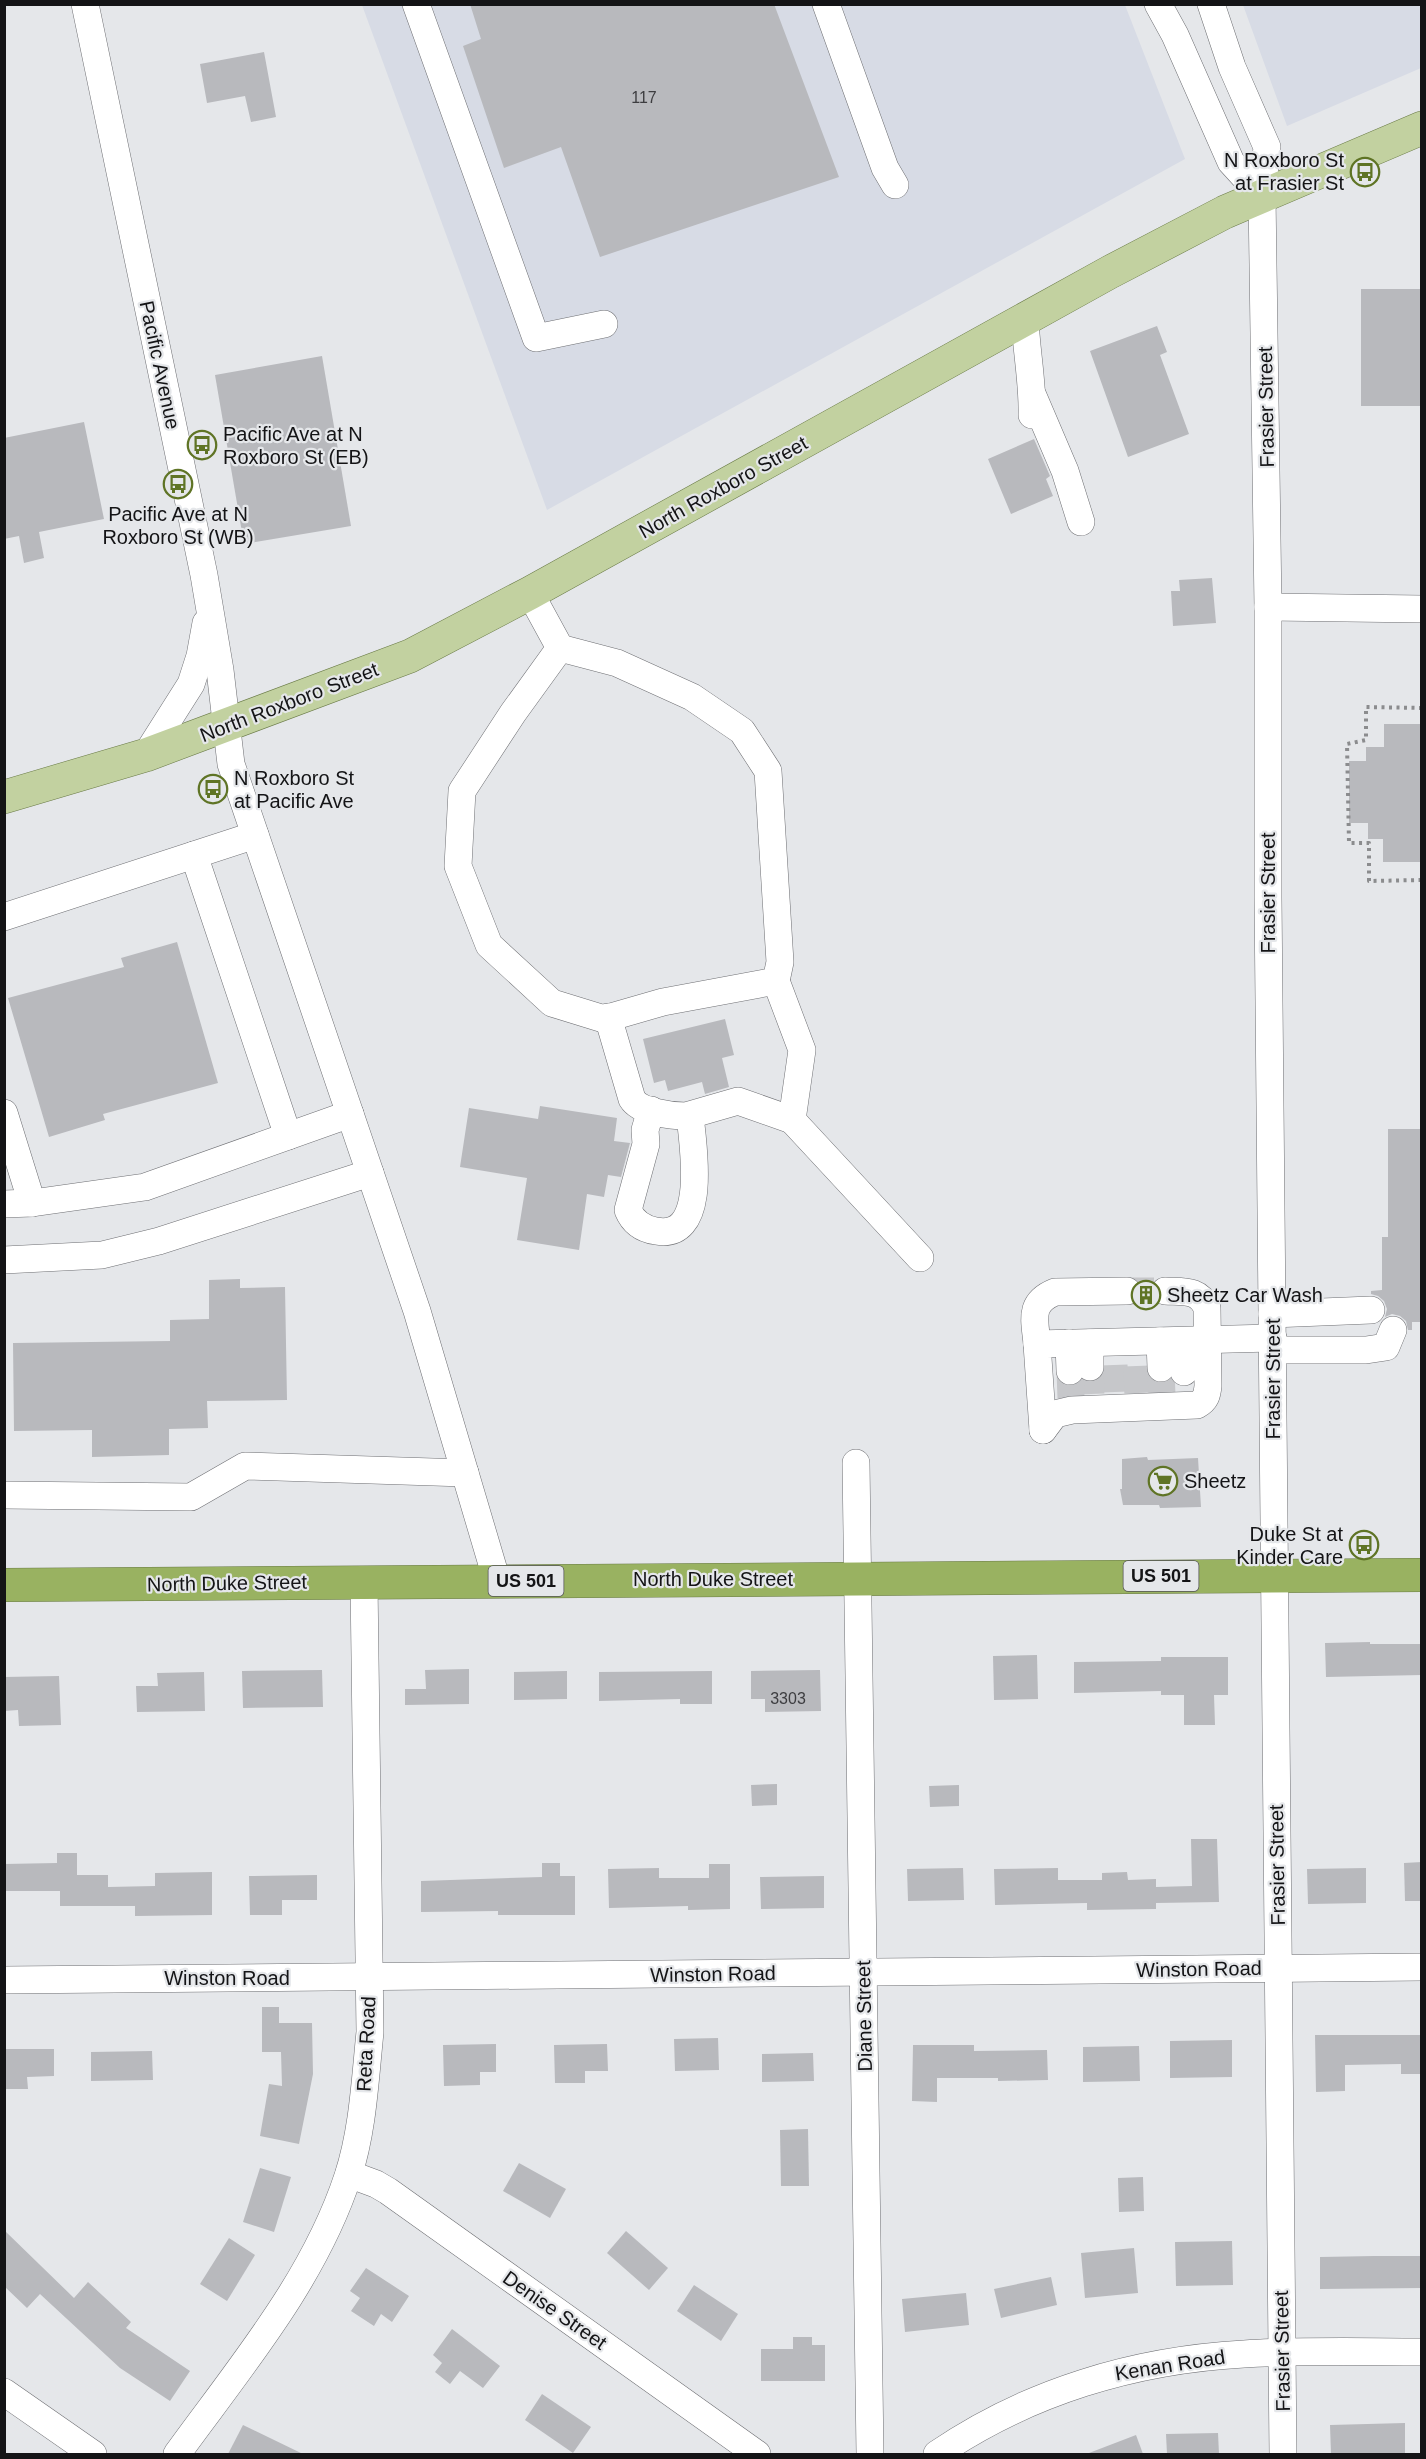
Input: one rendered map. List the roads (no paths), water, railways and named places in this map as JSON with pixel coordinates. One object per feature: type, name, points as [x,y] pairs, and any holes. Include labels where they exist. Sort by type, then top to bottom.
[{"type":"highway","name":"North Duke Street","points":[[4,1585],[1422,1575]]},
{"type":"main road","name":"North Roxboro Street","points":[[4,797],[146,755],[410,656],[530,593],[1025,318],[1225,212],[1422,128]]},
{"type":"street","name":"Pacific Avenue","points":[[85,4],[209,607],[228,726],[231,764],[417,1311],[497,1581]]},
{"type":"street","points":[[416,4],[536,338],[604,324]]},
{"type":"street","points":[[826,4],[885,168],[895,185]]},
{"type":"street","points":[[1158,4],[1175,35],[1231,162],[1262,196]]},
{"type":"street","name":"Frasier Street","points":[[1211,4],[1232,67],[1268,147],[1262,196],[1268,607],[1268,898],[1283,2454]]},
{"type":"street","points":[[1025,318],[1026,354],[1033,396],[1031,435]]},
{"type":"street","points":[[1033,396],[1065,471],[1081,522]]},
{"type":"street","points":[[530,593],[560,648],[617,663],[692,697],[742,731],[768,771],[780,962],[776,981],[802,1050],[792,1120]]},
{"type":"street","points":[[146,755],[191,684],[200,656],[209,607]]},
{"type":"street","points":[[1268,607],[1422,609]]},
{"type":"street","points":[[560,648],[513,713],[462,791],[458,866],[489,945],[552,1003],[604,1019],[663,1002],[776,981]]},
{"type":"street","points":[[4,917],[255,835]]},
{"type":"street","points":[[194,855],[288,1136]]},
{"type":"street","points":[[608,1017],[632,1099],[639,1107],[678,1116],[690,1116],[738,1101],[792,1120],[920,1258]]},
{"type":"street","points":[[651,1110],[645,1131],[646,1143],[633,1192],[628,1201],[628,1210],[632,1219],[645,1228],[656,1231],[666,1232],[682,1225],[690,1211],[693,1197],[694,1159],[690,1116]]},
{"type":"street","points":[[4,1113],[32,1203]]},
{"type":"street","points":[[4,1204],[32,1203],[146,1187],[350,1114]]},
{"type":"street","points":[[4,1260],[102,1255],[159,1241],[370,1173]]},
{"type":"street","points":[[1127,1291],[1055,1292],[1046,1296],[1037,1305],[1035,1312],[1043,1430],[1055,1414],[1130,1377],[1273,1334],[1371,1310]]},
{"type":"street","points":[[1130,1377],[1207,1308],[1204,1300],[1194,1292],[1166,1291]]},
{"type":"street","points":[[1273,1334],[1366,1350],[1386,1347],[1393,1330]]},
{"type":"street","points":[[1037,1344],[1130,1377]]},
{"type":"street","name":"Diane Street","points":[[856,1463],[870,2454]]},
{"type":"street","points":[[4,1495],[191,1497],[245,1466],[465,1473]]},
{"type":"street","name":"Reta Road","points":[[177,2454],[291,2295],[341,2195],[349,2174],[363,2102],[370,2032],[364,1582]]},
{"type":"street","name":"Winston Road","points":[[4,1980],[1422,1967]]},
{"type":"street","name":"Denise Street","points":[[349,2174],[388,2191],[758,2454]]},
{"type":"street","name":"Kenan Road","points":[[937,2454],[1001,2416],[1054,2392],[1116,2373],[1157,2364],[1244,2354],[1422,2352]]},
{"type":"street","points":[[4,2392],[93,2454]]},
{"type":"tunnel","points":[[1127,1291],[1165,1291]]},
{"type":"tunnel","points":[[1114,1365],[1115,1397]]},
{"type":"tunnel","points":[[1137,1366],[1138,1397]]},
{"type":"tunnel","points":[[1090,1367],[1091,1398]]},
{"type":"tunnel","points":[[1161,1368],[1162,1396]]},
{"type":"tunnel","points":[[1070,1371],[1071,1398]]},
{"type":"place","name":"N Roxboro St at Frasier St","points":[[1365,172]]},
{"type":"place","name":"Pacific Ave at N Roxboro St (EB)","points":[[202,445]]},
{"type":"place","name":"Pacific Ave at N Roxboro St (WB)","points":[[178,484]]},
{"type":"place","name":"N Roxboro St at Pacific Ave","points":[[213,789]]},
{"type":"place","name":"Sheetz Car Wash","points":[[1146,1295]]},
{"type":"place","name":"Sheetz","points":[[1163,1481]]},
{"type":"place","name":"Duke St at Kinder Care","points":[[1364,1545]]}]
